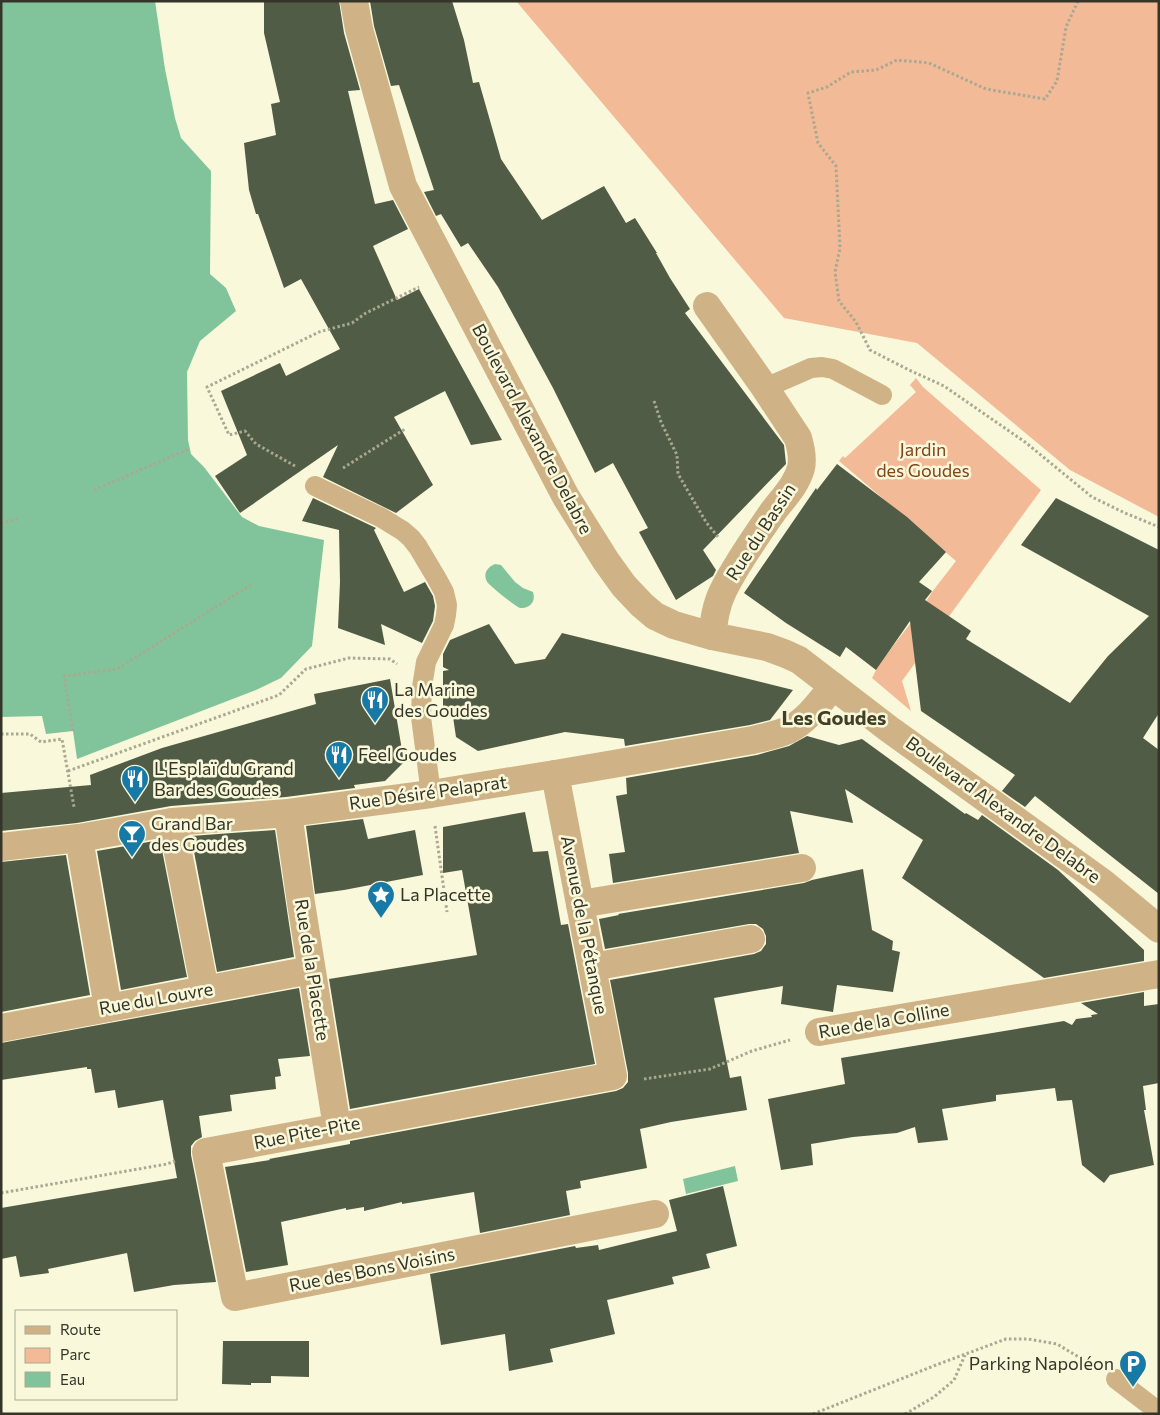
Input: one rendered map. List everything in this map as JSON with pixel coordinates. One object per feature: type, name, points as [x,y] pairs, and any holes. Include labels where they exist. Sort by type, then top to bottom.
[{"type":"street","name":"Boulevard Alexandre Delabre","points":[[354,1],[359,30],[403,186],[566,498],[620,580],[642,605],[655,616],[674,625],[712,636],[767,647],[799,660],[889,728],[1102,882],[1159,930]]},
{"type":"street","name":"Rue du Bassin","points":[[707,306],[798,438],[801,452],[800,468],[795,483],[740,562],[723,591],[716,613],[712,636]]},
{"type":"street","name":"Rue Désiré Pelaprat","points":[[1,847],[79,838],[172,822],[288,813],[430,794],[775,735],[789,730],[801,721],[834,686]]},
{"type":"street","name":"Avenue de la Pétanque","points":[[555,774],[613,1076]]},
{"type":"street","name":"Rue de la Placette","points":[[288,813],[337,1127]]},
{"type":"street","points":[[172,822],[205,990]]},
{"type":"street","points":[[79,838],[108,1008]]},
{"type":"street","points":[[580,904],[802,868]]},
{"type":"street","points":[[592,967],[751,939]]},
{"type":"street","name":"Rue du Louvre","points":[[1,1028],[311,970]]},
{"type":"street","name":"Rue de la Colline","points":[[819,1032],[1159,974]]},
{"type":"street","name":"Rue Pite-Pite","points":[[206,1152],[613,1076]]},
{"type":"street","name":"Rue des Bons Voisins","points":[[206,1152],[235,1297],[655,1214]]},
{"type":"lane","points":[[765,388],[811,368],[822,367],[833,369],[882,395]]},
{"type":"lane","points":[[315,486],[382,518],[403,531],[418,547],[444,592],[446,605],[444,626],[426,662],[422,682],[421,717],[430,794]]},
{"type":"lane","points":[[1116,1379],[1159,1412]]},
{"type":"path","points":[[1078,1],[1066,26],[1058,81],[1045,99],[986,89],[929,63],[897,60],[876,70],[851,72],[827,87],[808,94],[818,143],[836,166],[840,248],[835,272],[839,301],[856,322],[870,350],[944,386],[1025,442],[1092,498],[1125,514],[1159,527]]},
{"type":"path","points":[[405,429],[315,486],[297,467],[256,444],[245,430],[229,435],[207,387],[319,332],[352,323],[366,313],[448,272]]},
{"type":"path","points":[[654,401],[661,422],[677,455],[678,474],[706,522],[740,562]]},
{"type":"path","points":[[94,490],[189,450]]},
{"type":"path","points":[[1,523],[18,519]]},
{"type":"path","points":[[73,731],[64,676],[117,669],[251,585]]},
{"type":"path","points":[[68,771],[279,695],[306,669],[349,658],[390,659],[422,682]]},
{"type":"path","points":[[1,734],[30,734],[41,742],[62,739],[79,838]]},
{"type":"path","points":[[430,794],[447,912]]},
{"type":"path","name":"Rue de la Colline","points":[[613,1076],[646,1079],[710,1069],[752,1051],[819,1032]]},
{"type":"path","points":[[1,1193],[167,1164],[206,1152]]},
{"type":"path","points":[[813,1414],[1006,1339],[1028,1339],[1058,1344],[1116,1379]]},
{"type":"path","points":[[906,1414],[934,1397],[954,1380],[965,1354]]},
{"type":"green space","points":[[516,1],[1159,1],[1159,517],[1070,470],[917,343],[784,318]]},
{"type":"green space","name":"Jardin des Goudes","points":[[916,378],[923,387],[1041,490],[902,681],[911,711],[872,678],[890,650],[956,561],[839,461],[843,456],[845,458],[916,392],[910,385]]},
{"type":"water","points":[[1,1],[155,1],[165,69],[181,138],[211,171],[210,274],[226,288],[236,311],[200,341],[187,372],[188,440],[191,454],[204,467],[242,517],[259,526],[324,540],[312,646],[281,678],[256,690],[77,759],[73,731],[46,734],[42,716],[1,717]]},
{"type":"water","points":[[495,564],[501,565],[515,582],[533,592],[534,599],[529,606],[520,608],[488,583],[485,574]]},
{"type":"water","points":[[735,1166],[738,1181],[686,1194],[683,1179]]},
{"type":"building","points":[[264,1],[339,1],[344,33],[360,90],[348,91],[375,204],[393,200],[408,229],[373,246],[397,300],[419,289],[502,440],[471,445],[445,391],[394,417],[433,485],[396,513],[323,477],[338,445],[240,513],[215,476],[247,455],[221,391],[280,363],[286,376],[340,349],[301,279],[284,288],[249,190],[244,143],[276,135],[271,104],[280,102],[264,33]]},
{"type":"building","points":[[370,1],[452,1],[464,40],[473,83],[479,82],[501,159],[542,220],[604,186],[626,223],[635,218],[690,309],[685,313],[784,445],[786,464],[703,550],[716,570],[713,576],[676,600],[639,532],[648,528],[613,463],[595,473],[553,388],[498,287],[468,243],[461,247],[441,214],[436,216],[424,192],[434,190],[399,85],[391,86],[374,26]]},
{"type":"building","points":[[837,464],[907,517],[946,552],[919,582],[932,591],[925,600],[971,631],[966,639],[1070,703],[1108,656],[1149,616],[1021,545],[1056,498],[1159,550],[1159,713],[1143,738],[1159,750],[1159,894],[1035,796],[1025,807],[1002,791],[1015,775],[921,711],[910,621],[876,670],[846,647],[840,657],[786,623],[744,593],[816,488],[817,490]]},
{"type":"building","points":[[313,498],[376,528],[374,530],[404,592],[425,582],[433,596],[435,606],[433,621],[422,643],[381,624],[385,645],[338,628],[340,582],[339,530],[302,521]]},
{"type":"building","points":[[489,624],[515,664],[545,659],[562,633],[793,690],[770,720],[750,725],[625,746],[624,739],[565,732],[478,751],[456,737],[452,710],[443,711],[443,671],[449,670],[443,667],[443,654],[450,640]]},
{"type":"building","points":[[390,679],[404,762],[385,781],[354,785],[355,788],[286,797],[171,806],[77,823],[1,831],[1,793],[91,785],[90,775],[162,748],[316,704],[314,694]]},
{"type":"building","points":[[807,736],[839,745],[862,739],[965,814],[978,820],[982,815],[1058,870],[1144,950],[1144,961],[1044,978],[902,878],[923,840],[845,789],[853,823],[790,811],[799,853],[613,883],[609,854],[625,852],[616,796],[627,794],[626,778],[757,755],[789,746]]},
{"type":"building","points":[[525,812],[533,852],[548,851],[561,925],[568,924],[595,1064],[350,1109],[329,979],[477,955],[462,870],[443,873],[443,827]]},
{"type":"building","points":[[363,819],[368,839],[415,830],[423,875],[315,894],[306,826]]},
{"type":"building","points":[[275,830],[294,957],[217,972],[191,836]]},
{"type":"building","points":[[160,840],[187,977],[121,990],[97,851]]},
{"type":"building","points":[[66,855],[90,995],[1,1012],[1,862]]},
{"type":"building","points":[[863,869],[872,930],[893,941],[892,950],[900,952],[893,992],[837,985],[833,1012],[781,1004],[783,986],[714,998],[730,1078],[741,1076],[747,1110],[640,1129],[647,1168],[580,1181],[581,1188],[566,1191],[570,1215],[480,1233],[474,1192],[402,1204],[402,1202],[364,1211],[364,1207],[346,1210],[346,1208],[281,1222],[288,1265],[246,1272],[225,1167],[270,1160],[350,1144],[350,1141],[616,1091],[623,1088],[628,1082],[628,1073],[610,980],[754,954],[761,951],[766,944],[766,936],[763,929],[756,924],[749,924],[605,949],[599,919],[618,914],[804,883]]},
{"type":"building","points":[[299,988],[310,1056],[278,1059],[281,1076],[275,1077],[276,1089],[230,1095],[232,1111],[199,1116],[202,1137],[191,1146],[191,1155],[216,1282],[174,1285],[134,1292],[127,1253],[48,1269],[49,1273],[20,1277],[16,1256],[1,1259],[1,1208],[177,1178],[163,1100],[118,1108],[115,1090],[95,1093],[91,1069],[87,1069],[87,1067],[1,1080],[1,1043]]},
{"type":"building","points":[[1144,992],[1144,1006],[1159,1004],[1159,1083],[1143,1086],[1146,1110],[1144,1110],[1154,1165],[1110,1175],[1104,1183],[1082,1165],[1072,1100],[1057,1101],[1055,1088],[996,1095],[996,1101],[942,1109],[948,1140],[918,1143],[915,1127],[897,1133],[853,1137],[811,1144],[813,1165],[781,1170],[768,1099],[845,1084],[841,1058],[1064,1021],[1072,1025],[1076,1019],[1092,1017],[1091,1015],[1098,1014],[1081,1003]]},
{"type":"building","points":[[723,1186],[737,1246],[706,1254],[710,1268],[672,1277],[674,1284],[607,1300],[615,1334],[550,1349],[553,1362],[509,1371],[505,1334],[441,1345],[430,1274],[575,1246],[576,1248],[598,1245],[599,1250],[677,1231],[669,1200]]},
{"type":"building","points":[[223,1341],[309,1341],[309,1377],[271,1376],[271,1383],[251,1383],[251,1385],[222,1384]]},
{"type":"place","name":"La Marine des Goudes","points":[[375,724]]},
{"type":"place","name":"Feel Goudes","points":[[339,779]]},
{"type":"place","name":"L'Esplaï du Grand Bar des Goudes","points":[[135,803]]},
{"type":"place","name":"Grand Bar des Goudes","points":[[132,858]]},
{"type":"place","name":"La Placette","points":[[381,919]]},
{"type":"place","name":"Parking Napoléon","points":[[1133,1388]]},
{"type":"district","name":"Les Goudes","points":[[834,718]]}]
